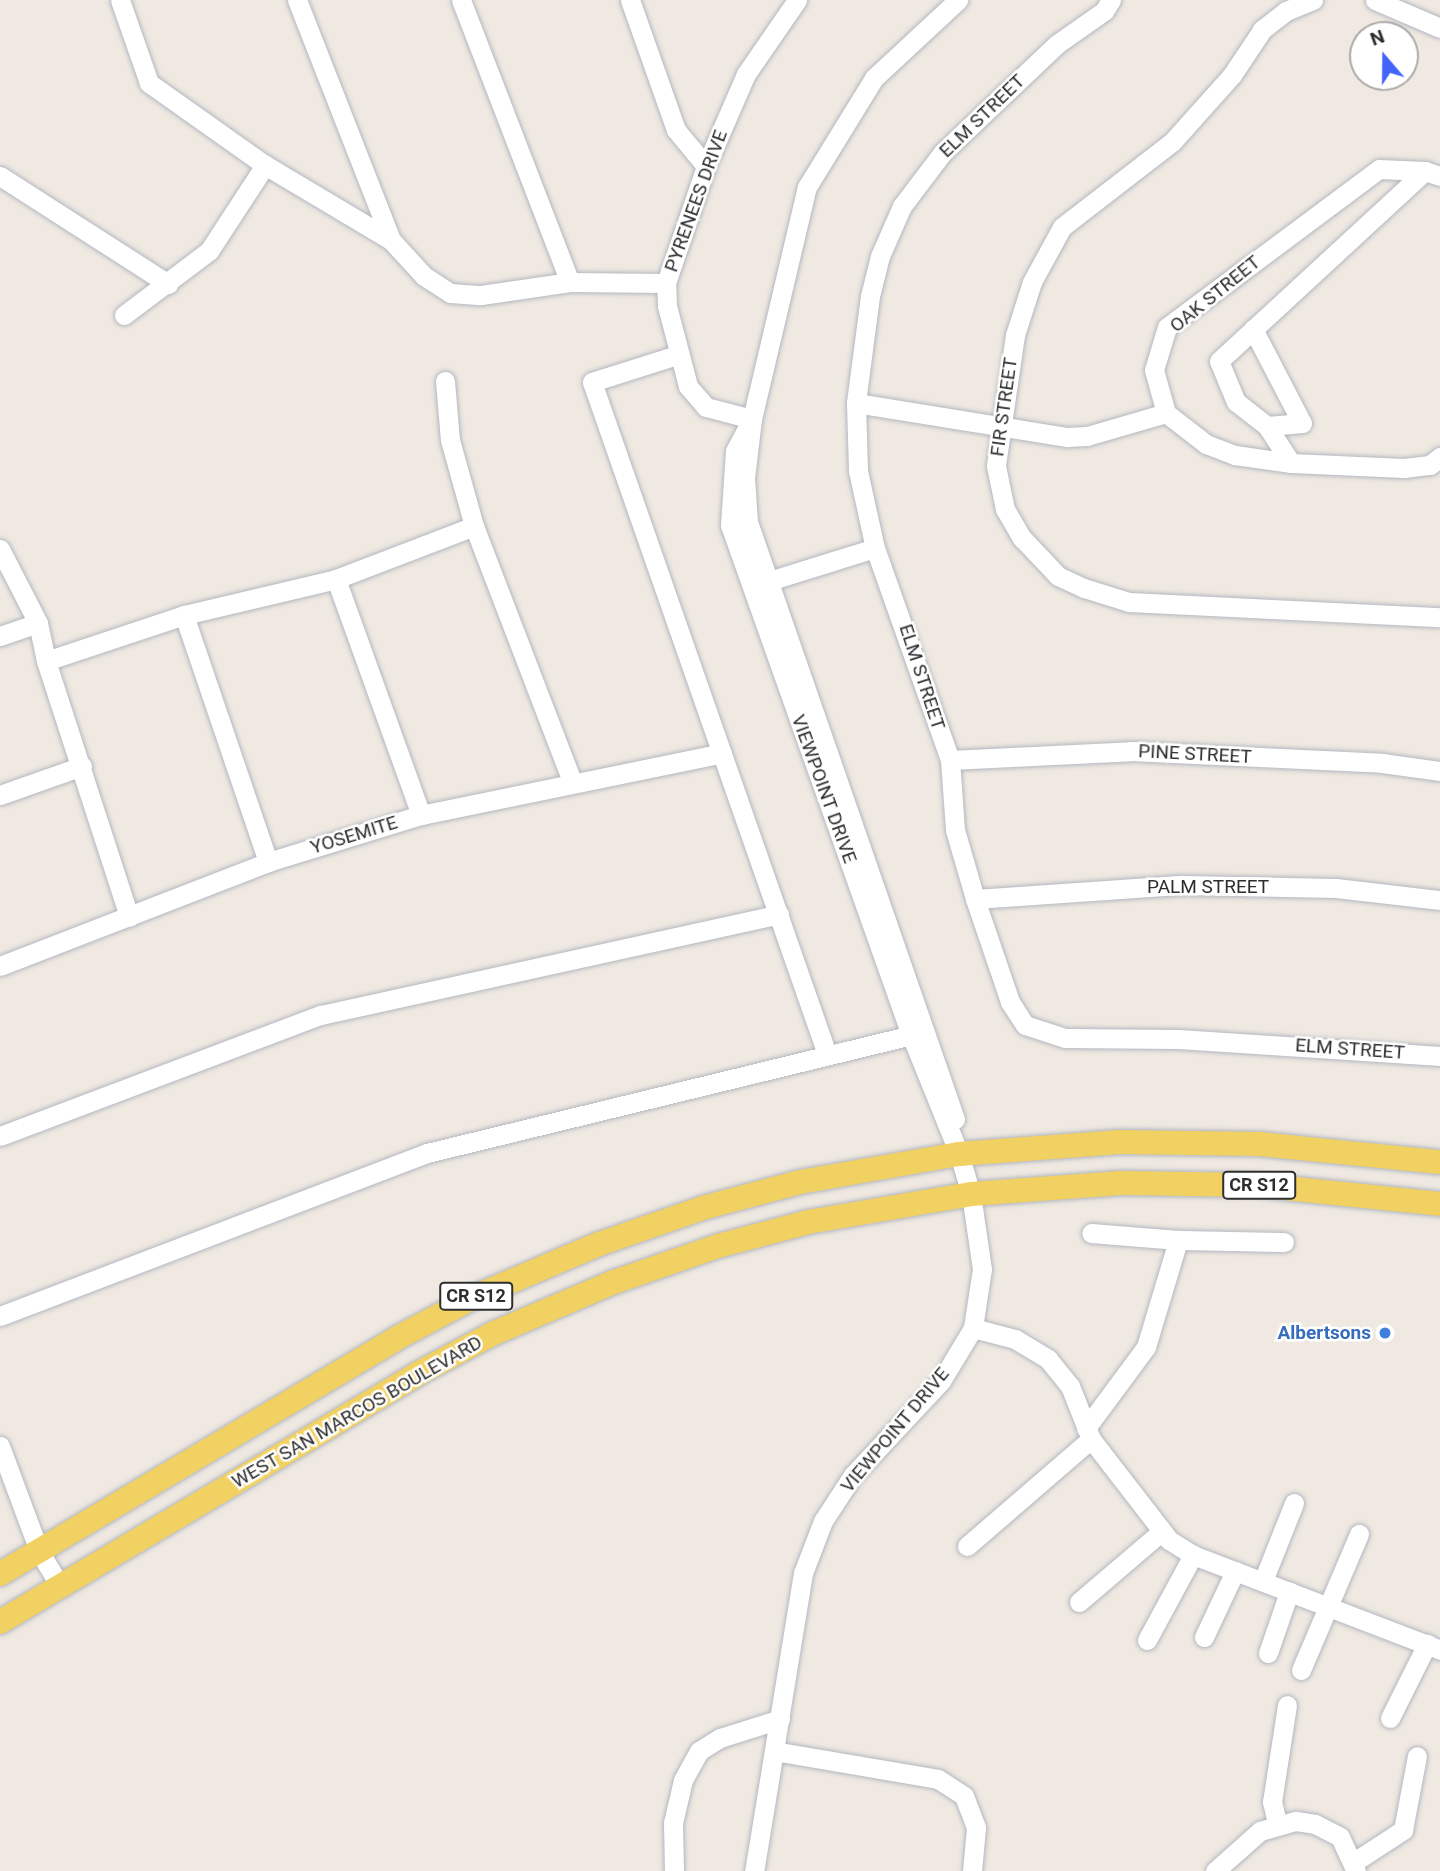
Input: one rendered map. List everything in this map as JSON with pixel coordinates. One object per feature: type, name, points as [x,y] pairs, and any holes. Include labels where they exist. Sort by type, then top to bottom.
[{"type":"main road","name":"CR S12","points":[[0,1574],[397,1338],[474,1297],[599,1244],[706,1207],[800,1182],[959,1154],[1120,1142],[1347,1150],[1440,1162]]},
{"type":"main road","name":"WEST SAN MARCOS BOULEVARD","points":[[0,1622],[417,1374],[528,1318],[614,1282],[718,1246],[808,1222],[971,1194],[1121,1183],[1257,1185],[1440,1203]]},
{"type":"street","points":[[120,0],[149,83],[265,165],[391,240],[425,276],[450,293],[481,295],[570,282],[666,283]]},
{"type":"street","points":[[298,0],[391,240]]},
{"type":"street","points":[[461,0],[570,282]]},
{"type":"street","points":[[630,0],[676,130],[706,166]]},
{"type":"street","name":"PYRENEES DRIVE","points":[[752,419],[706,407],[688,386],[677,355],[666,283],[706,166],[746,74],[797,0]]},
{"type":"street","name":"VIEWPOINT DRIVE","points":[[919,1033],[748,522],[745,478],[752,419],[807,187],[874,78],[958,0]]},
{"type":"street","name":"ELM STREET","points":[[1111,0],[960,135],[902,206],[880,256],[870,296],[856,403],[858,471],[876,548],[950,761],[955,830],[975,899],[1010,1002],[1025,1025],[1065,1038],[1178,1039],[1440,1056]]},
{"type":"street","name":"FIR STREET","points":[[1313,0],[1286,11],[1262,30],[1232,75],[1172,142],[1062,227],[1032,282],[1015,335],[996,466],[1006,509],[1022,538],[1058,576],[1084,588],[1129,602],[1440,617]]},
{"type":"street","points":[[1375,0],[1440,28]]},
{"type":"street","points":[[124,315],[209,251],[265,165]]},
{"type":"street","name":"OAK STREET","points":[[1166,413],[1154,370],[1167,327],[1379,169],[1433,174]]},
{"type":"street","points":[[1291,463],[1267,426],[1236,402],[1219,361],[1433,174]]},
{"type":"street","points":[[0,176],[168,284]]},
{"type":"street","points":[[1253,329],[1302,423],[1267,426]]},
{"type":"street","points":[[677,355],[592,382],[827,1054]]},
{"type":"street","points":[[445,381],[450,440],[474,526],[572,781]]},
{"type":"street","points":[[856,403],[1000,424],[1031,432],[1087,436],[1166,413],[1206,444],[1235,455],[1291,463],[1404,468],[1430,465],[1440,457]]},
{"type":"street","name":"VIEWPOINT DRIVE","points":[[752,419],[735,451],[730,525],[919,1033],[957,1126],[959,1154],[971,1194],[982,1269],[973,1328],[941,1381],[853,1475],[823,1521],[803,1573],[754,1871]]},
{"type":"street","points":[[46,661],[184,615],[336,579],[474,526]]},
{"type":"street","points":[[769,581],[876,548]]},
{"type":"street","points":[[0,549],[38,623],[46,661],[129,917]]},
{"type":"street","points":[[336,579],[421,815]]},
{"type":"street","points":[[184,615],[268,862]]},
{"type":"street","points":[[0,636],[38,623]]},
{"type":"street","name":"PINE STREET","points":[[950,761],[1131,751],[1382,763],[1440,771]]},
{"type":"street","name":"YOSEMITE","points":[[0,966],[268,862],[421,815],[572,781],[722,753]]},
{"type":"street","points":[[0,795],[82,766]]},
{"type":"street","name":"PALM STREET","points":[[975,899],[1183,885],[1336,888],[1440,900]]},
{"type":"street","points":[[0,1136],[321,1015],[779,914]]},
{"type":"street","points":[[0,1316],[427,1153],[919,1033]]},
{"type":"street","points":[[1091,1233],[1178,1240],[1284,1242]]},
{"type":"street","points":[[967,1546],[1088,1433],[1146,1347],[1178,1240]]},
{"type":"street","points":[[973,1328],[1015,1339],[1048,1359],[1070,1385],[1088,1433],[1161,1532],[1193,1555],[1433,1647],[1390,1718]]},
{"type":"street","points":[[0,1446],[39,1550],[60,1586]]},
{"type":"street","points":[[1263,1581],[1294,1503]]},
{"type":"street","points":[[1079,1602],[1161,1532]]},
{"type":"street","points":[[1301,1670],[1360,1534]]},
{"type":"street","points":[[1147,1640],[1193,1555]]},
{"type":"street","points":[[1204,1637],[1235,1571]]},
{"type":"street","points":[[1268,1653],[1289,1592]]},
{"type":"street","points":[[1277,1823],[1272,1802],[1287,1705]]},
{"type":"street","points":[[674,1871],[673,1823],[683,1780],[699,1751],[720,1738],[780,1719]]},
{"type":"street","points":[[774,1751],[938,1779],[964,1796],[976,1828],[972,1871]]},
{"type":"street","points":[[1215,1871],[1260,1831],[1277,1823],[1296,1821],[1324,1827],[1346,1844],[1355,1866],[1404,1830],[1417,1756]]},
{"type":"place","name":"Albertsons","points":[[1385,1333]]}]
